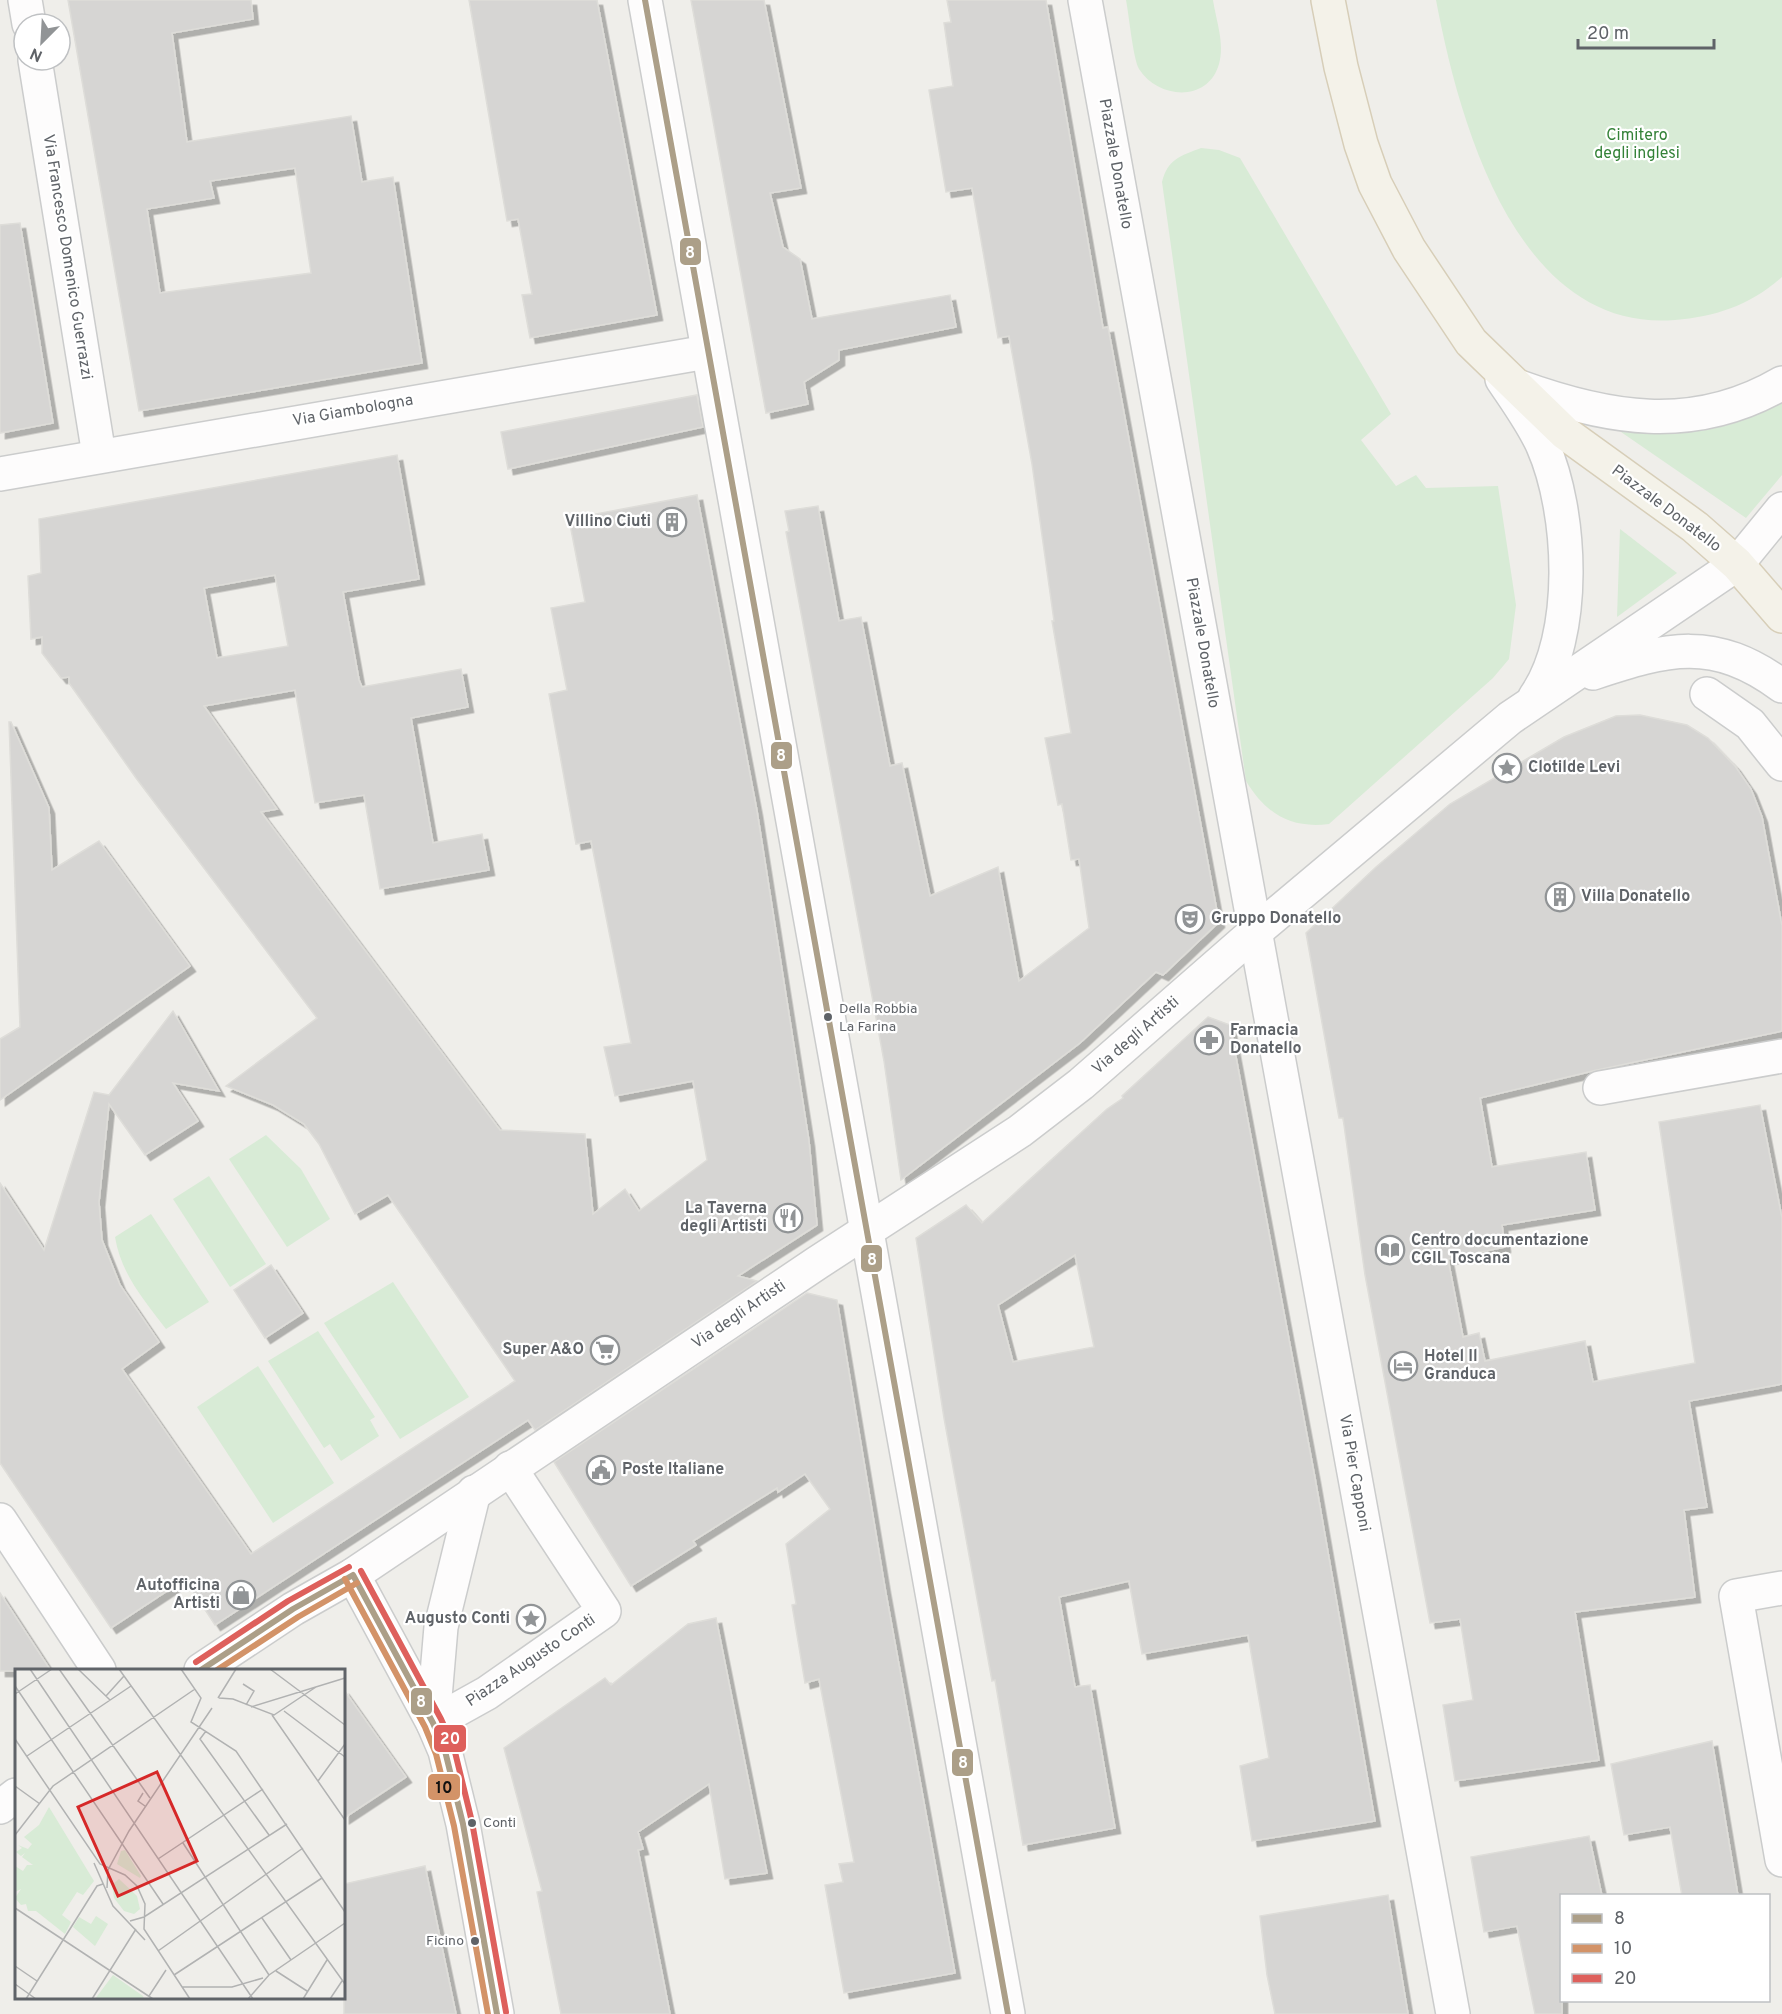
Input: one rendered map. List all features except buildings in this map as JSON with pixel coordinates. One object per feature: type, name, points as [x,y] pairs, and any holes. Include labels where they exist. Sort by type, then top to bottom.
[{"type":"main road","name":"Piazzale Donatello","points":[[1328,0],[1346,87],[1375,184],[1436,292],[1471,342],[1502,375],[1565,433],[1695,527],[1737,564],[1782,616]]},
{"type":"street","points":[[645,0],[865,1231],[1008,2014]]},
{"type":"street","name":"Piazzale Donatello","points":[[1085,0],[1255,932],[1542,695],[1737,564],[1782,509]]},
{"type":"street","name":"Via Francesco Domenico Guerrazzi","points":[[37,72],[99,455]]},
{"type":"street","name":"Via Giambologna","points":[[0,474],[99,455],[707,352]]},
{"type":"street","name":"Piazzale Donatello","points":[[1502,375],[1542,444],[1553,475],[1564,526],[1564,605],[1561,639],[1542,695]]},
{"type":"street","name":"Piazzale Donatello","points":[[1502,375],[1590,410],[1663,417],[1695,416],[1730,408],[1782,383]]},
{"type":"street","name":"Piazzale Donatello","points":[[1542,695],[1657,653],[1684,650],[1720,655],[1744,664],[1782,686]]},
{"type":"street","points":[[1707,694],[1750,724],[1782,764]]},
{"type":"street","name":"Via degli Artisti","points":[[204,1669],[293,1609],[353,1575],[865,1231],[1020,1131],[1081,1084],[1255,932]]},
{"type":"street","name":"Via Pier Capponi","points":[[1255,932],[1453,2014]]},
{"type":"street","points":[[1600,1088],[1782,1056]]},
{"type":"street","name":"Piazza Augusto Conti","points":[[433,1723],[487,1693],[604,1611],[510,1468]]},
{"type":"street","points":[[433,1723],[441,1627],[474,1492]]},
{"type":"street","points":[[0,1520],[98,1669]]},
{"type":"street","points":[[353,1575],[433,1723],[445,1751],[463,1824],[497,2014]]},
{"type":"street","points":[[1782,1588],[1736,1596],[1782,1860]]},
{"type":"street","points":[[0,1807],[15,1796]]},
{"type":"green space","points":[[1126,0],[1213,0],[1221,56],[1213,77],[1194,91],[1182,92],[1170,91],[1147,79],[1137,63]]},
{"type":"green space","name":"Cimitero degli inglesi","points":[[1436,0],[1782,0],[1782,277],[1758,295],[1732,308],[1704,316],[1675,320],[1620,315],[1574,292],[1536,256],[1504,210],[1480,158],[1461,103],[1446,49]]},
{"type":"green space","points":[[1201,148],[1219,150],[1240,158],[1391,414],[1361,440],[1396,486],[1416,475],[1426,488],[1498,486],[1516,605],[1509,659],[1493,678],[1329,824],[1303,824],[1281,817],[1262,802],[1246,781],[1162,182],[1171,163]]},
{"type":"green space","points":[[1782,401],[1782,475],[1746,518],[1621,432],[1665,433],[1705,430],[1742,420]]},
{"type":"green space","points":[[1620,529],[1677,573],[1617,617]]},
{"type":"green space","points":[[266,1135],[301,1169],[330,1219],[287,1247],[229,1159]]},
{"type":"green space","points":[[209,1176],[266,1264],[230,1287],[173,1199]]},
{"type":"green space","points":[[151,1214],[209,1302],[166,1329],[128,1275],[115,1237]]},
{"type":"green space","points":[[393,1282],[469,1397],[400,1439],[324,1323]]},
{"type":"green space","points":[[318,1331],[375,1417],[370,1420],[379,1436],[341,1461],[330,1444],[324,1448],[268,1361]]},
{"type":"green space","points":[[258,1366],[334,1483],[273,1523],[197,1407]]},
{"type":"transit line","name":"8","points":[[645,0],[1008,2014]]},
{"type":"transit line","name":"20","points":[[196,1662],[288,1601],[349,1567]]},
{"type":"transit line","name":"20","points":[[361,1571],[441,1719],[454,1748],[472,1822],[506,2012]]},
{"type":"transit line","name":"8","points":[[203,1669],[293,1609],[353,1575],[433,1723],[445,1751],[463,1824],[497,2014]]},
{"type":"transit line","name":"10","points":[[345,1579],[425,1727],[436,1754],[454,1826],[488,2014]]},
{"type":"transit line","name":"10","points":[[219,1669],[298,1617],[357,1583]]},
{"type":"place","name":"Villino Ciuti","points":[[672,522]]},
{"type":"place","name":"Clotilde Levi","points":[[1507,768]]},
{"type":"place","name":"Villa Donatello","points":[[1560,897]]},
{"type":"place","name":"Gruppo Donatello","points":[[1190,919]]},
{"type":"place","name":"Della Robbia La Farina","points":[[828,1017]]},
{"type":"place","name":"Farmacia Donatello","points":[[1209,1040]]},
{"type":"place","name":"La Taverna degli Artisti","points":[[788,1218]]},
{"type":"place","name":"Centro documentazione CGIL Toscana","points":[[1390,1250]]},
{"type":"place","name":"Super A&O","points":[[605,1350]]},
{"type":"place","name":"Hotel Il Granduca","points":[[1403,1366]]},
{"type":"place","name":"Poste Italiane","points":[[601,1470]]},
{"type":"place","name":"Autofficina Artisti","points":[[241,1595]]},
{"type":"place","name":"Augusto Conti","points":[[531,1619]]},
{"type":"place","name":"Conti","points":[[472,1823]]},
{"type":"place","name":"Ficino","points":[[475,1941]]}]
